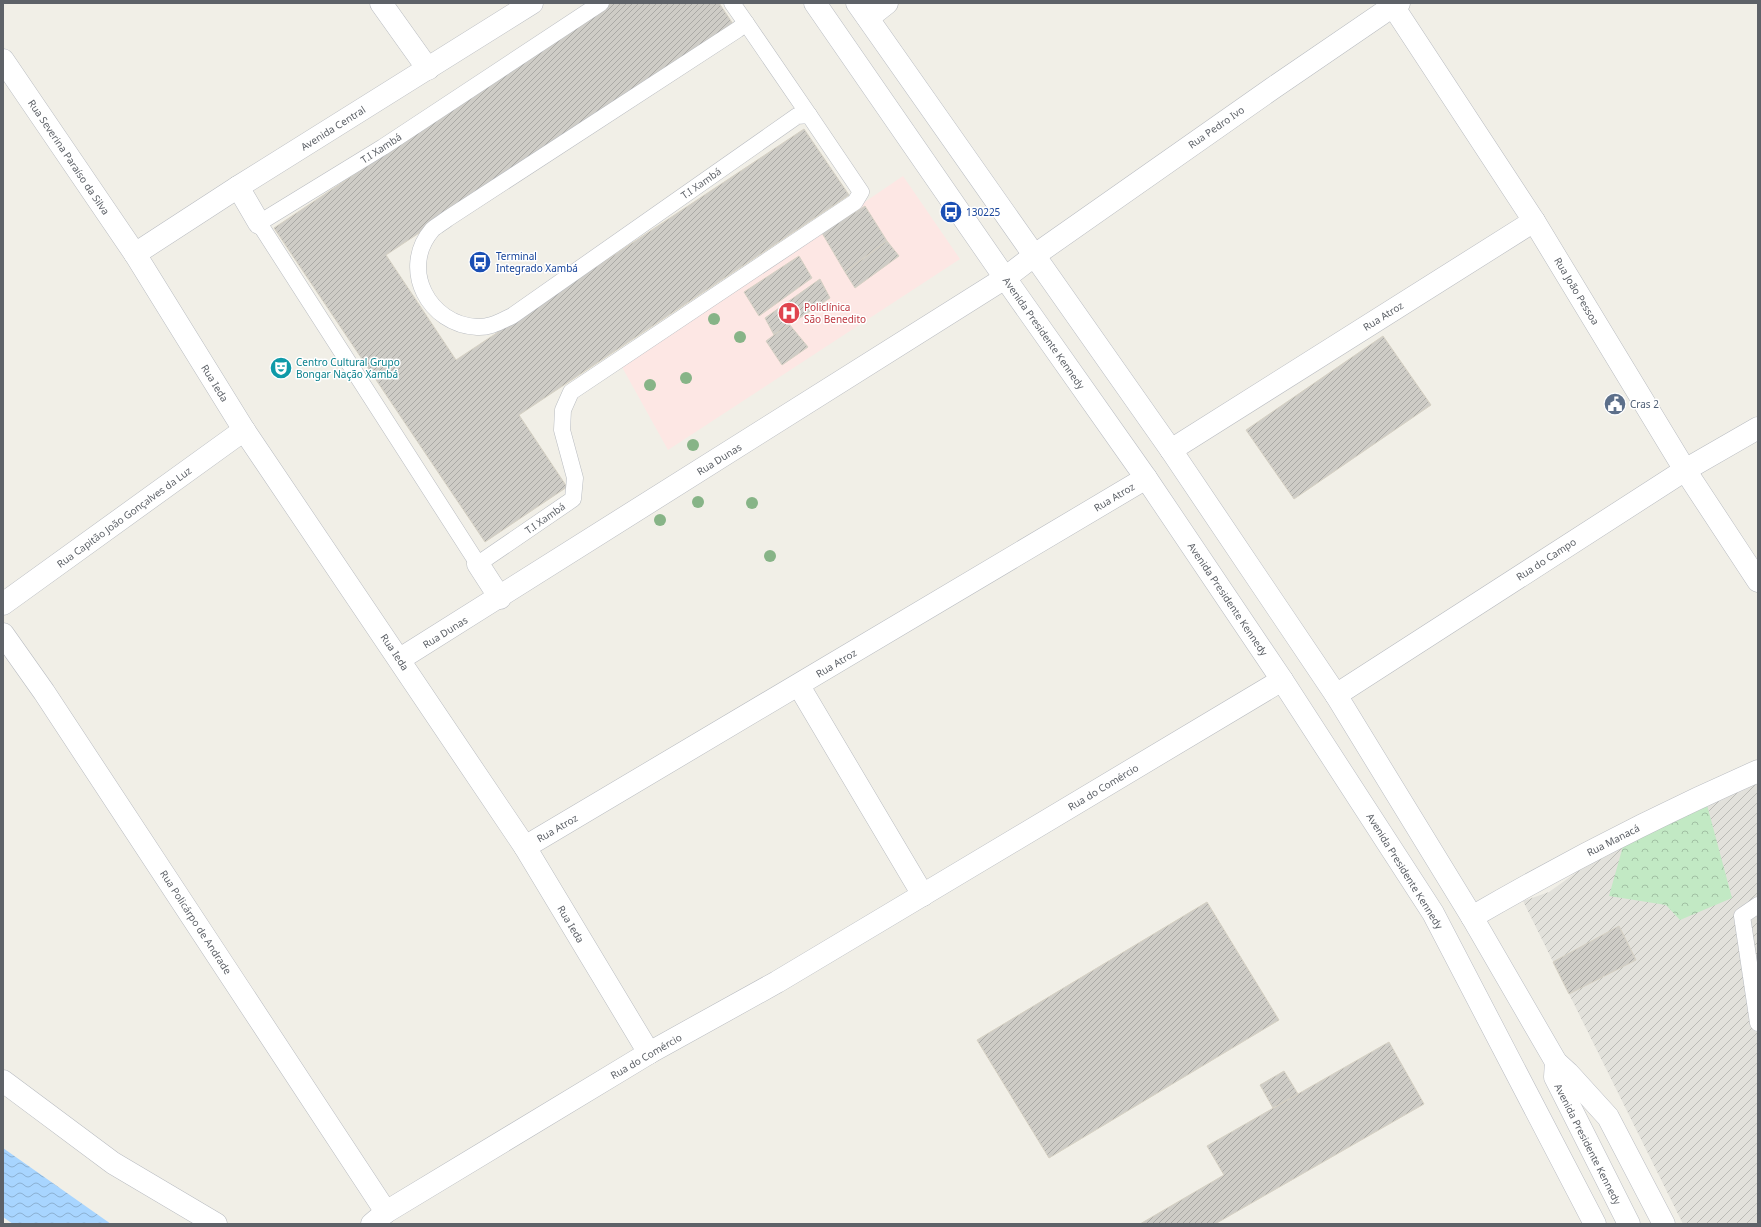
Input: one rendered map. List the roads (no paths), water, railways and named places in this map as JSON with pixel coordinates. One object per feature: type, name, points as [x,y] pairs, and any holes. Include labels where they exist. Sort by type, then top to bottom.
[{"type":"street","points":[[381,3],[428,69]]},
{"type":"street","name":"Avenida Central","points":[[135,254],[238,187],[532,3]]},
{"type":"street","name":"Avenida Presidente Kennedy","points":[[815,3],[1005,278],[1146,478],[1282,680],[1433,913],[1595,1224]]},
{"type":"street","points":[[863,11],[887,3]]},
{"type":"street","name":"Rua João Pessoa","points":[[1394,4],[1534,220],[1685,470],[1758,581]]},
{"type":"street","name":"Rua Pedro Ivo","points":[[1036,255],[1394,4]]},
{"type":"street","name":"Avenida Presidente Kennedy","points":[[863,11],[1036,255],[1171,450],[1336,695],[1472,917],[1556,1062],[1608,1117],[1664,1224]]},
{"type":"street","name":"Rua Severina Paraíso da Silva","points":[[3,60],[135,254]]},
{"type":"street","points":[[238,187],[259,223]]},
{"type":"street","name":"Rua Atroz","points":[[1171,450],[1534,220]]},
{"type":"street","name":"Rua Ieda","points":[[135,254],[244,430],[400,659],[525,847],[649,1054]]},
{"type":"street","name":"Rua Dunas","points":[[400,659],[500,598],[1005,278],[1036,255]]},
{"type":"street","name":"Rua do Campo","points":[[1336,695],[1685,470],[1758,428]]},
{"type":"street","name":"Rua Capitão João Gonçalves da Luz","points":[[3,604],[244,430]]},
{"type":"street","name":"Rua Atroz","points":[[525,847],[799,686],[1146,478]]},
{"type":"street","points":[[478,564],[500,598]]},
{"type":"street","name":"Rua Policárpo de Andrade","points":[[3,634],[44,692],[379,1218]]},
{"type":"street","name":"Rua do Comércio","points":[[379,1218],[649,1054],[777,982],[1282,680]]},
{"type":"street","points":[[799,686],[923,895]]},
{"type":"street","name":"Rua Manacá","points":[[1472,917],[1546,874],[1682,805],[1758,771]]},
{"type":"street","name":"Avenida Presidente Kennedy","points":[[1556,1062],[1555,1077],[1629,1224]]},
{"type":"street","points":[[3,1081],[113,1163],[216,1224]]},
{"type":"lane","name":"T.I Xambá","points":[[259,223],[383,147],[601,3]]},
{"type":"lane","points":[[732,3],[809,115]]},
{"type":"lane","name":"T.I Xambá","points":[[478,564],[573,498],[575,478],[562,430],[562,410],[571,392],[855,202],[861,192],[809,115],[796,116],[518,311],[496,324],[478,327],[459,324],[442,316],[428,301],[420,284],[418,265],[422,246],[432,230],[447,219],[746,23]]},
{"type":"lane","points":[[259,223],[478,564]]},
{"type":"lane","points":[[1758,905],[1742,916],[1758,1023]]},
{"type":"water","points":[[3,1148],[111,1224],[13,1224],[3,1217]]},
{"type":"place","name":"130225","points":[[951,212]]},
{"type":"place","name":"Terminal Integrado Xambá","points":[[480,262]]},
{"type":"place","name":"Policlínica São Benedito","points":[[789,313]]},
{"type":"place","name":"Centro Cultural Grupo Bongar Nação Xambá","points":[[281,368]]},
{"type":"place","name":"Cras 2","points":[[1615,404]]}]
